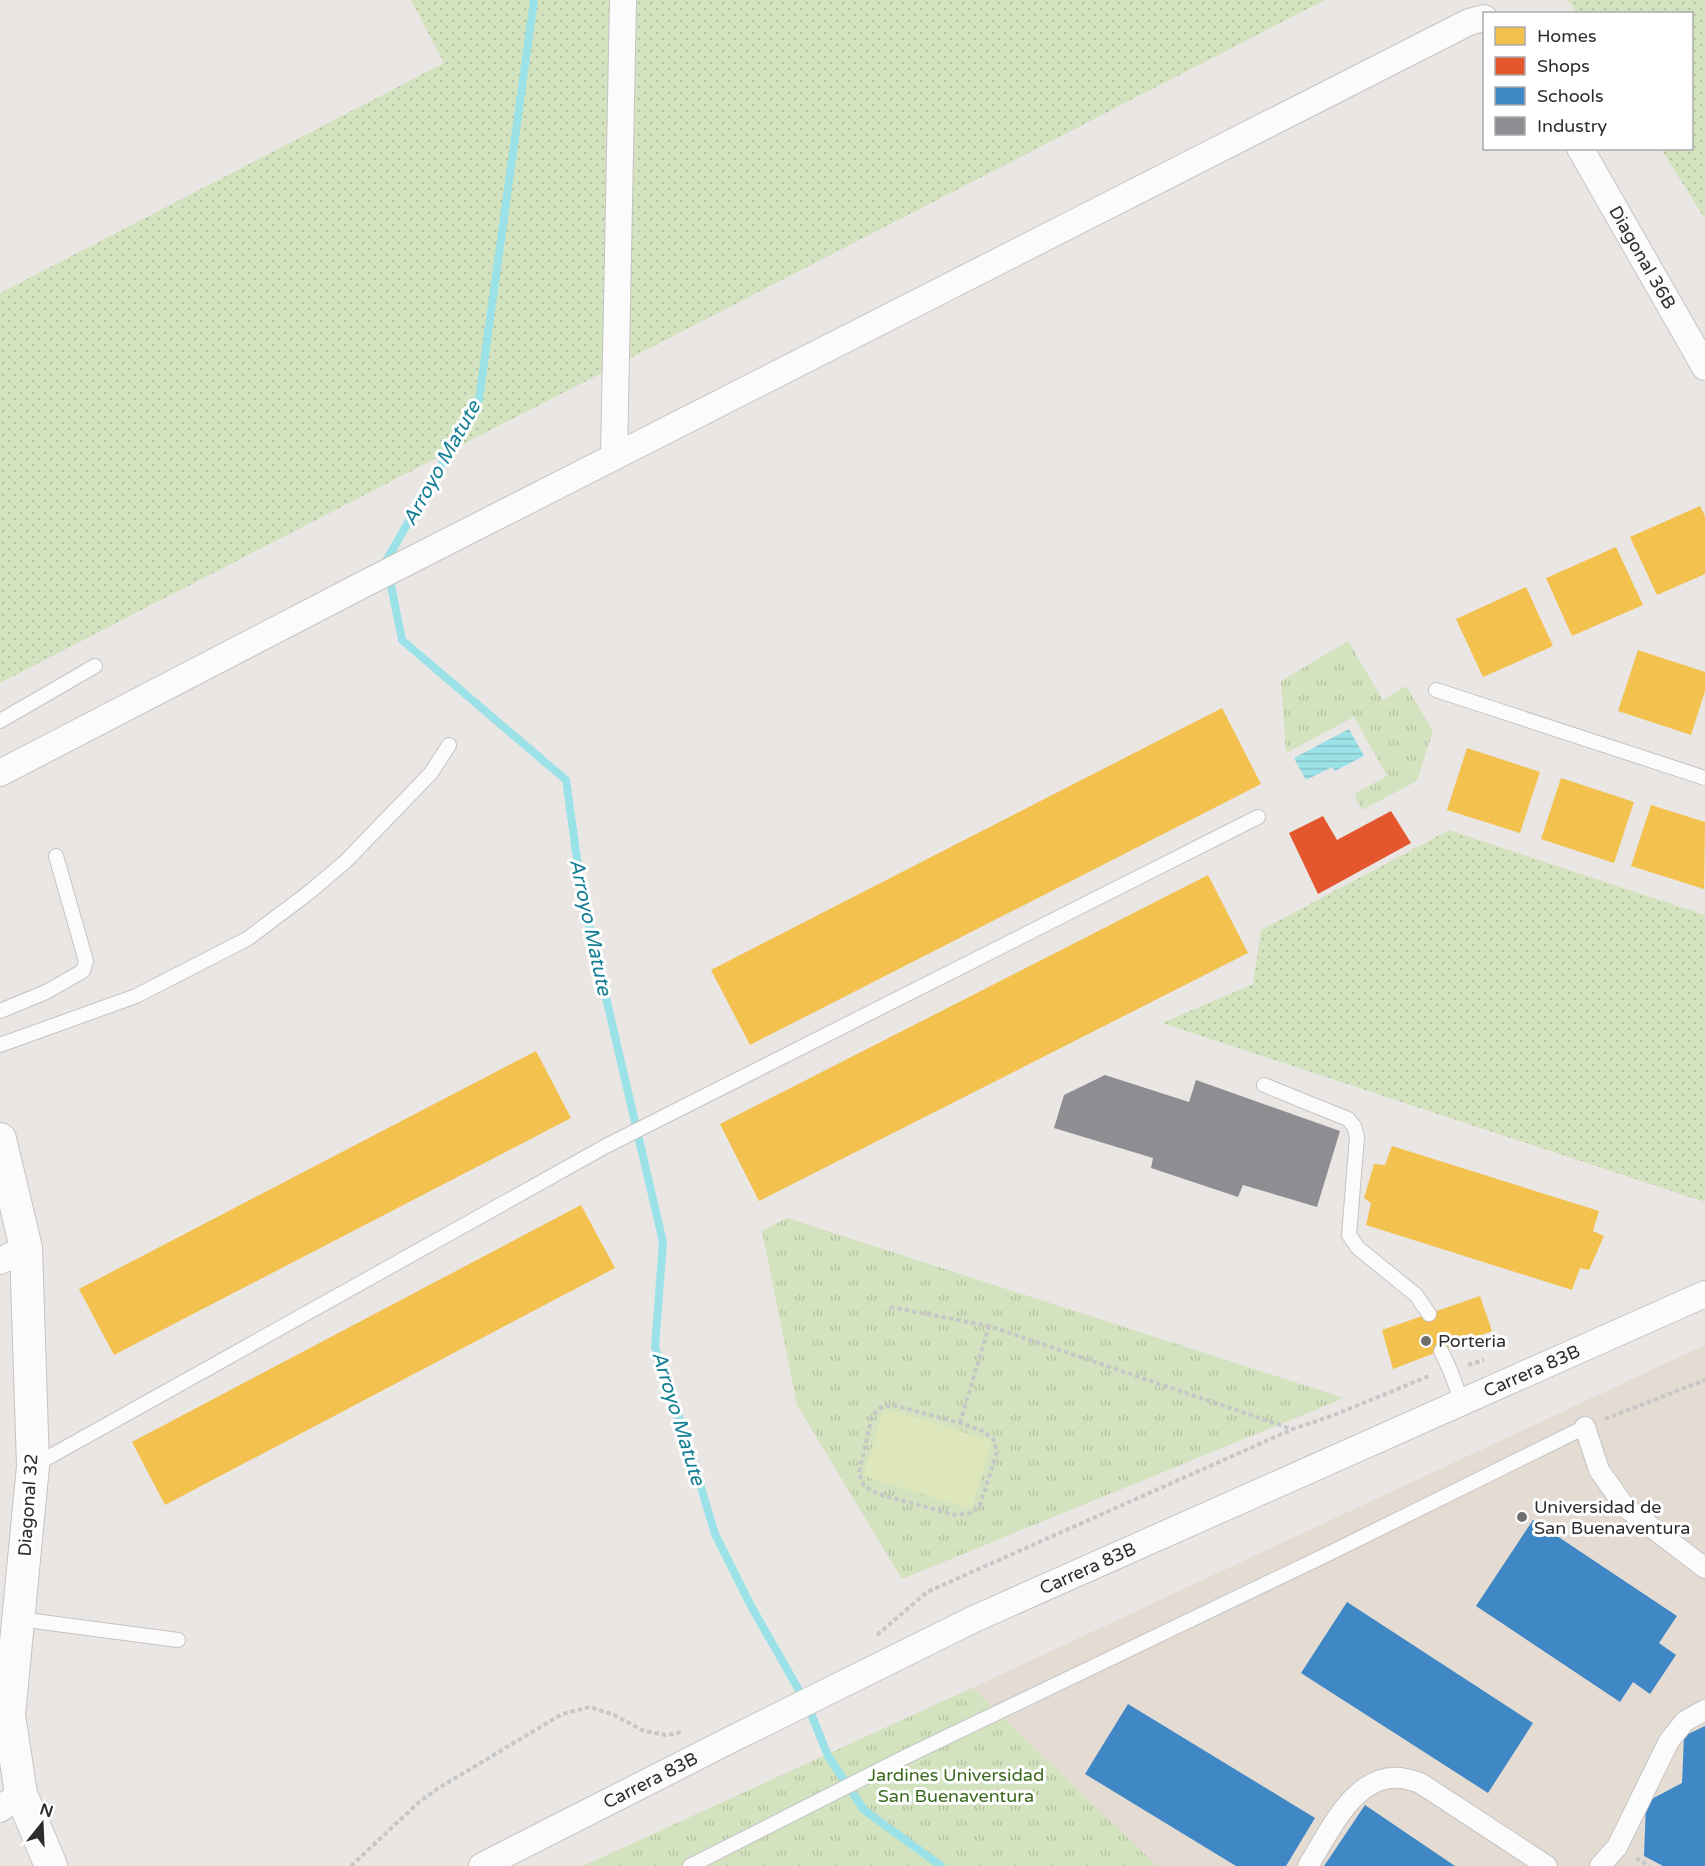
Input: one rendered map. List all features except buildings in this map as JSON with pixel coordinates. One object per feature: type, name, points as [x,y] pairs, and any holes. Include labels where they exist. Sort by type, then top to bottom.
[{"type":"street","points":[[614,457],[623,0]]},
{"type":"street","points":[[0,773],[370,581],[1469,22],[1483,18]]},
{"type":"street","name":"Diagonal 36B","points":[[1581,150],[1705,367]]},
{"type":"street","name":"Diagonal 32","points":[[0,1139],[33,1466],[19,1619],[5,1710],[10,1801],[51,1866]]},
{"type":"street","name":"Carrera 83B","points":[[482,1866],[732,1738],[974,1619],[1705,1294]]},
{"type":"street","points":[[1585,1427],[1599,1470],[1625,1507],[1705,1568]]},
{"type":"street","points":[[1600,1866],[1617,1847],[1669,1741],[1685,1721],[1705,1710]]},
{"type":"street","points":[[1308,1866],[1349,1801],[1360,1790],[1382,1780],[1400,1778],[1420,1783],[1547,1866]]},
{"type":"lane","points":[[0,721],[96,666]]},
{"type":"lane","points":[[1436,690],[1705,778]]},
{"type":"lane","points":[[0,1045],[136,996],[247,939],[345,862],[431,773],[448,745]]},
{"type":"lane","points":[[33,1466],[606,1146],[1258,817]]},
{"type":"lane","points":[[0,1011],[46,992],[83,971],[86,961],[56,856]]},
{"type":"lane","points":[[1264,1085],[1348,1119],[1354,1126],[1357,1137],[1350,1235],[1358,1248],[1416,1295],[1428,1314]]},
{"type":"lane","points":[[1441,1351],[1462,1402]]},
{"type":"lane","points":[[690,1866],[907,1756],[1585,1427]]},
{"type":"lane","points":[[19,1619],[178,1640]]},
{"type":"path","points":[[890,1307],[989,1326],[1293,1429]]},
{"type":"path","points":[[960,1423],[989,1326]]},
{"type":"path","points":[[869,1641],[927,1592],[1293,1429],[1334,1415],[1421,1378],[1485,1360]]},
{"type":"path","points":[[1585,1427],[1705,1380]]},
{"type":"path","points":[[893,1405],[960,1423],[983,1431],[993,1439],[998,1452],[980,1505],[972,1513],[955,1515],[878,1494],[864,1486],[859,1473],[872,1416],[880,1408],[893,1405]]},
{"type":"path","points":[[351,1866],[417,1803],[436,1789],[562,1714],[590,1707],[614,1715],[644,1731],[666,1735],[685,1731]]},
{"type":"shaded area","name":"Universidad de San Buenaventura","points":[[1705,1345],[1705,1866],[583,1866],[972,1688]]},
{"type":"green space","points":[[411,0],[1325,0],[0,683],[0,293],[444,63]]},
{"type":"green space","points":[[1568,0],[1705,0],[1705,219],[1662,150],[1693,150],[1693,12],[1576,12]]},
{"type":"green space","points":[[1348,641],[1383,700],[1406,686],[1433,731],[1417,781],[1362,810],[1354,794],[1387,776],[1354,717],[1286,753],[1281,681]]},
{"type":"green space","points":[[1449,830],[1705,915],[1705,1202],[1162,1023],[1253,984],[1261,930]]},
{"type":"green space","points":[[787,1218],[1344,1398],[902,1579],[797,1405],[762,1231]]},
{"type":"green space","points":[[884,1408],[992,1441],[971,1509],[863,1476]]},
{"type":"green space","name":"Jardines Universidad San Buenaventura","points":[[972,1688],[1157,1866],[583,1866]]},
{"type":"water","points":[[1349,729],[1364,756],[1335,771],[1332,767],[1306,780],[1294,758]]},
{"type":"waterway","name":"Arroyo Matute","points":[[534,0],[479,399],[386,561],[402,640],[566,780],[582,895],[663,1242],[655,1347],[715,1534],[751,1606],[808,1706],[828,1756],[864,1810],[941,1866]]},
{"type":"place","name":"Porteria","points":[[1426,1341]]},
{"type":"place","name":"Universidad de San Buenaventura","points":[[1522,1517]]}]
